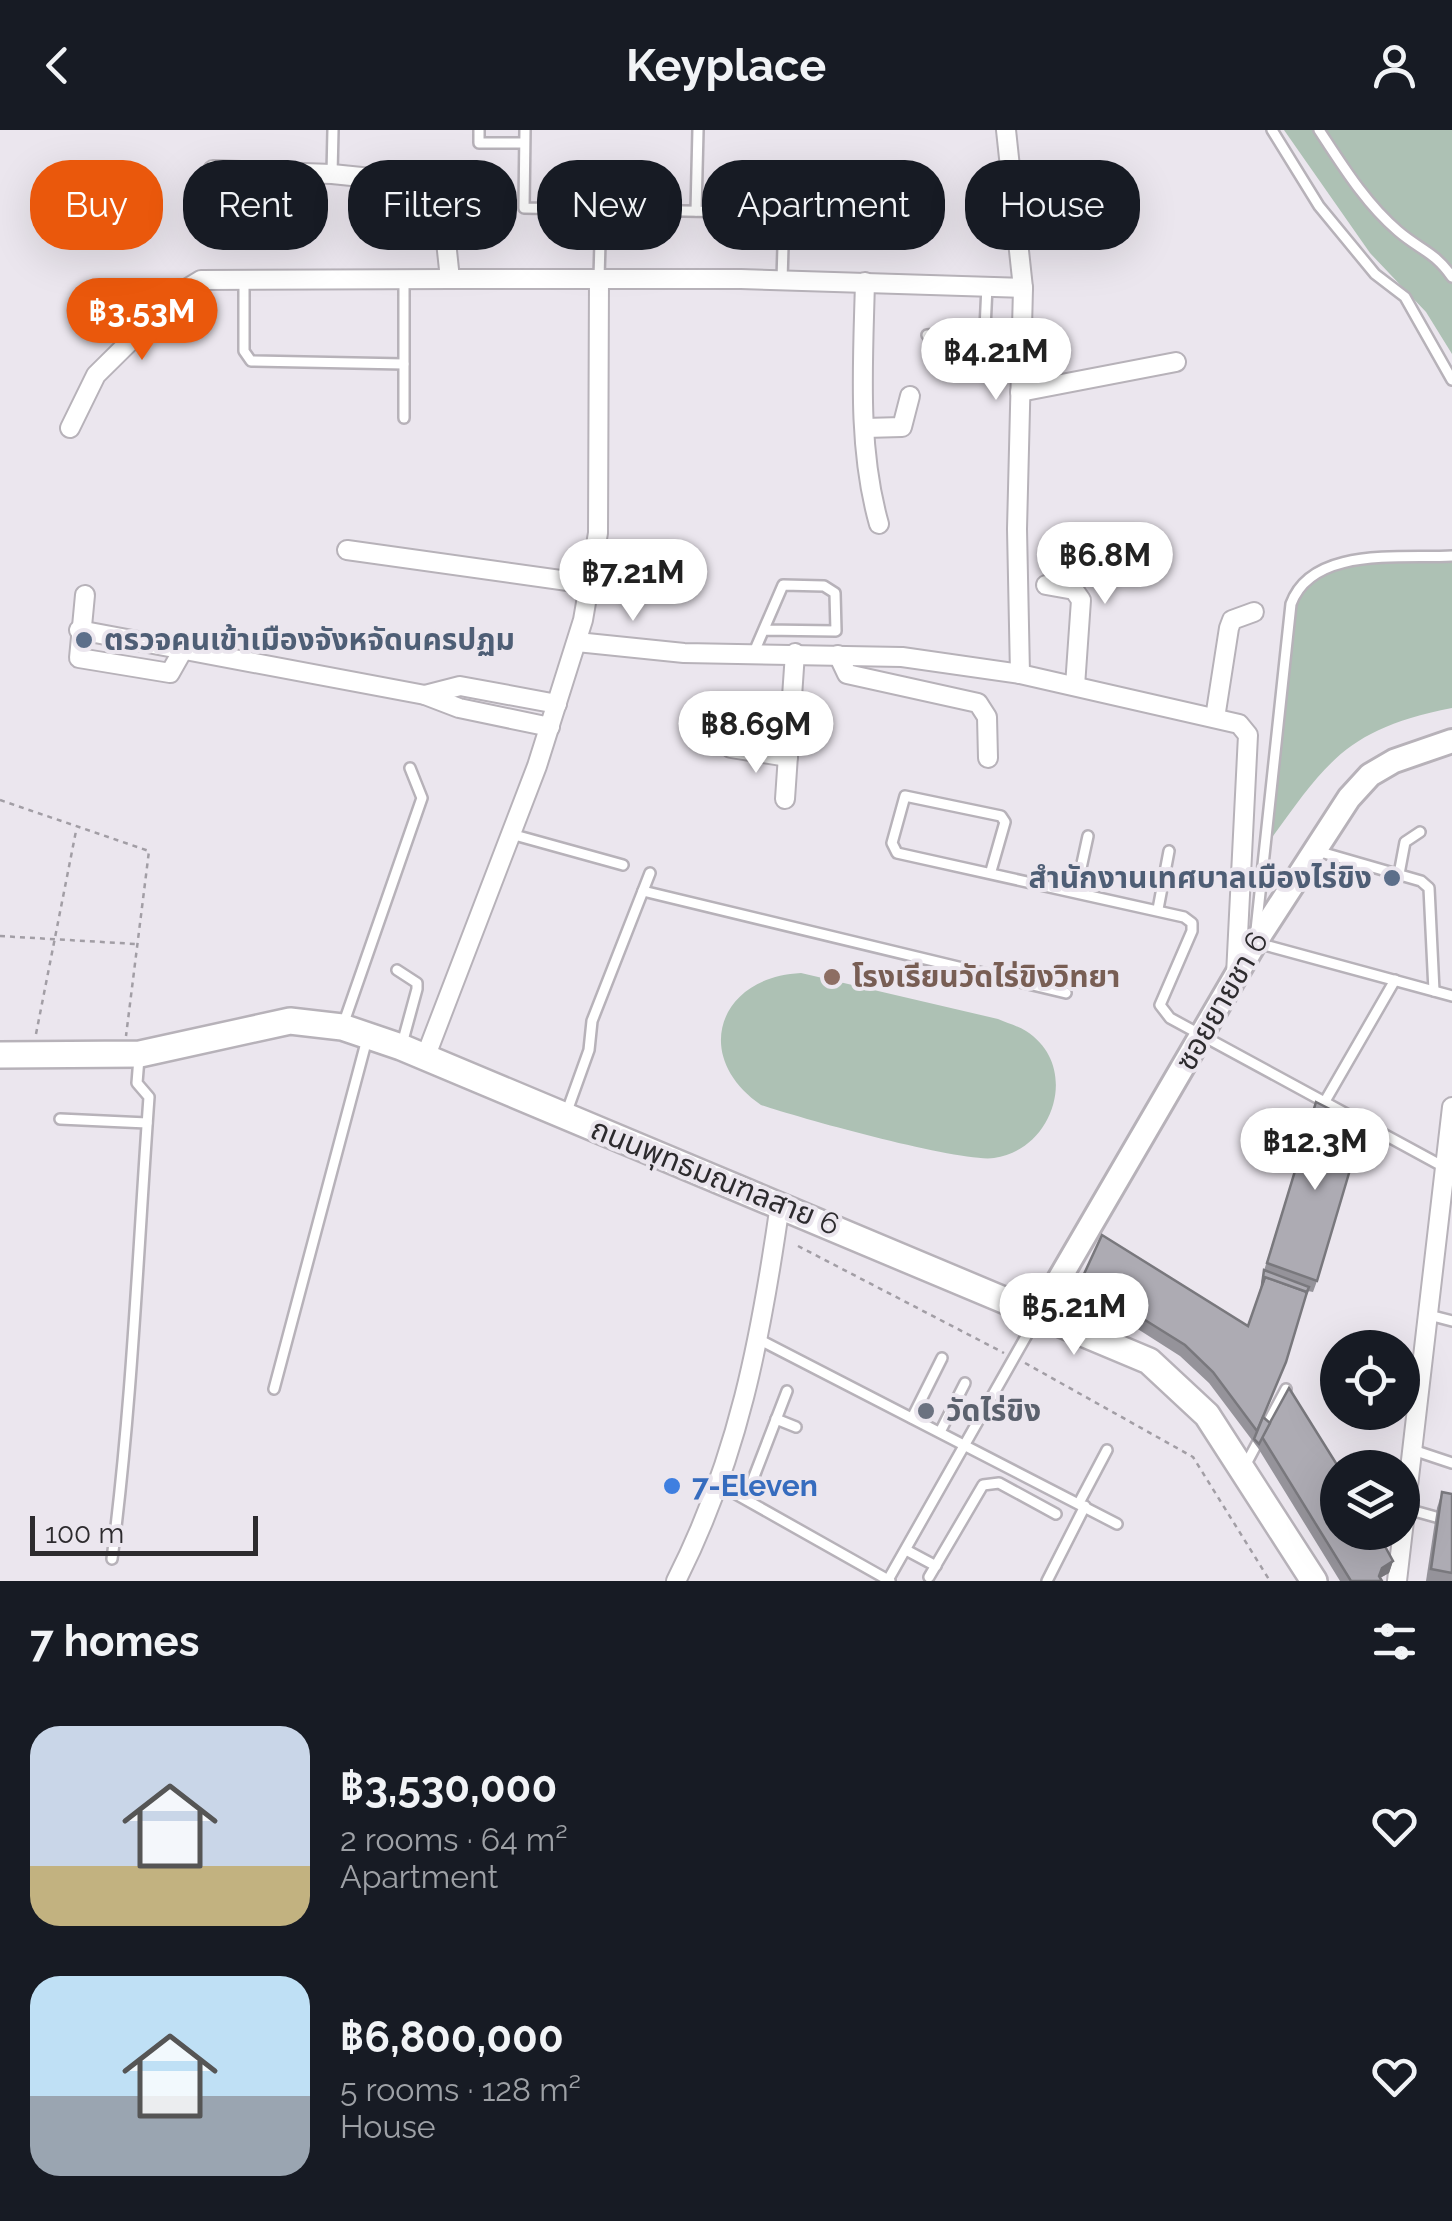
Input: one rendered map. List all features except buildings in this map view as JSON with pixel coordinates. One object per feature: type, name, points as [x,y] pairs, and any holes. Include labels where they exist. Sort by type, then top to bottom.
[{"type":"main road","name":"ถนนพุทธมณฑลสาย 6","points":[[0,1055],[132,1054],[203,1042],[269,1022],[342,1027],[413,1053],[1040,1312],[1149,1362],[1207,1415],[1314,1581]]},
{"type":"street","points":[[1006,130],[1024,288],[1020,674]]},
{"type":"street","points":[[328,174],[440,186],[450,279]]},
{"type":"street","points":[[70,428],[96,375],[190,285],[244,277],[782,280],[1024,288]]},
{"type":"street","points":[[413,1053],[511,834],[577,642],[598,533],[598,278]]},
{"type":"street","points":[[866,282],[865,428],[870,492],[879,524]]},
{"type":"street","points":[[1020,392],[1176,362]]},
{"type":"street","points":[[865,428],[902,428],[910,396]]},
{"type":"street","points":[[347,550],[589,584]]},
{"type":"street","points":[[1046,585],[1074,590],[1081,600],[1075,686]]},
{"type":"street","points":[[86,595],[79,658],[170,673],[184,650]]},
{"type":"street","points":[[1215,718],[1229,628],[1232,620],[1254,612]]},
{"type":"street","points":[[80,630],[425,695],[459,708],[550,727]]},
{"type":"street","points":[[577,642],[684,653],[902,657],[1020,674],[1239,724],[1248,736],[1236,980]]},
{"type":"street","points":[[785,799],[795,654]]},
{"type":"street","points":[[838,655],[847,674],[978,703],[987,717],[988,758]]},
{"type":"street","points":[[425,695],[460,686],[556,704]]},
{"type":"street","name":"ซอยยายชา 6","points":[[1040,1312],[1313,850],[1370,775],[1416,750],[1452,741]]},
{"type":"street","points":[[731,748],[788,757]]},
{"type":"street","points":[[1413,1450],[1428,1315],[1447,1196],[1444,1167],[1452,1106]]},
{"type":"street","points":[[676,1581],[718,1484],[760,1340],[780,1204]]},
{"type":"street","points":[[1397,1581],[1401,1550]]},
{"type":"lane","points":[[332,174],[333,130]]},
{"type":"lane","points":[[479,130],[479,143],[524,143]]},
{"type":"lane","points":[[524,130],[524,208],[537,208]]},
{"type":"lane","points":[[696,212],[698,130]]},
{"type":"lane","points":[[1272,130],[1319,206],[1375,274],[1405,297],[1452,380]]},
{"type":"lane","points":[[1319,130],[1364,195],[1396,230],[1436,254],[1452,278]]},
{"type":"lane","points":[[682,212],[702,212]]},
{"type":"lane","points":[[598,278],[600,250]]},
{"type":"lane","points":[[782,280],[783,250]]},
{"type":"lane","points":[[404,276],[404,418]]},
{"type":"lane","points":[[244,277],[244,351],[250,361],[404,364]]},
{"type":"lane","points":[[927,335],[985,328],[987,286]]},
{"type":"lane","points":[[1452,556],[1333,564],[1312,572],[1297,587],[1291,604],[1255,943],[1452,996]]},
{"type":"lane","points":[[754,652],[783,584],[824,586],[835,593],[836,631],[764,630]]},
{"type":"lane","points":[[342,1027],[422,798],[410,768]]},
{"type":"lane","points":[[991,871],[1005,822],[1001,816],[905,796],[893,850],[1158,908],[1192,923],[1160,1005],[1170,1018],[1444,1167]]},
{"type":"lane","points":[[1399,874],[1405,842],[1420,832]]},
{"type":"lane","points":[[511,834],[623,865]]},
{"type":"lane","points":[[1076,891],[1088,836]]},
{"type":"lane","points":[[1313,850],[1399,874],[1429,888],[1434,990]]},
{"type":"lane","points":[[1158,908],[1169,852]]},
{"type":"lane","points":[[565,1115],[589,1050],[592,1021],[650,872]]},
{"type":"lane","points":[[643,891],[1066,993]]},
{"type":"lane","points":[[397,970],[412,979],[417,989],[413,1053]]},
{"type":"lane","points":[[1324,1103],[1395,980]]},
{"type":"lane","points":[[274,1389],[368,1035]]},
{"type":"lane","points":[[112,1559],[132,1408],[132,1314],[149,1097],[137,1081],[132,1054]]},
{"type":"lane","points":[[60,1119],[147,1123]]},
{"type":"lane","points":[[718,1484],[889,1581],[1040,1312]]},
{"type":"lane","points":[[1428,1315],[1452,1321]]},
{"type":"lane","points":[[760,1340],[1117,1524]]},
{"type":"lane","points":[[912,1418],[942,1358]]},
{"type":"lane","points":[[940,1432],[964,1384]]},
{"type":"lane","points":[[1244,1469],[1286,1389]]},
{"type":"lane","points":[[750,1486],[786,1391]]},
{"type":"lane","points":[[776,1419],[796,1427]]},
{"type":"lane","points":[[1047,1581],[1107,1450]]},
{"type":"lane","points":[[1420,1452],[1452,1463]]},
{"type":"lane","points":[[929,1577],[983,1485],[1000,1483],[1056,1514]]},
{"type":"lane","points":[[1420,1511],[1440,1515],[1441,1534]]},
{"type":"lane","points":[[906,1550],[936,1566]]},
{"type":"path","points":[[0,800],[77,830],[149,851],[138,944],[132,1054]]},
{"type":"path","points":[[32,1056],[77,830]]},
{"type":"path","points":[[0,936],[138,944]]},
{"type":"path","points":[[798,1246],[1015,1358],[1193,1457],[1270,1581]]},
{"type":"green space","points":[[1284,130],[1452,130],[1452,354],[1426,312],[1370,253]]},
{"type":"green space","points":[[1452,556],[1452,708],[1387,726],[1343,752],[1307,790],[1268,843],[1287,644],[1297,588],[1335,565]]},
{"type":"green space","points":[[801,973],[998,1019],[1026,1031],[1043,1046],[1053,1064],[1056,1084],[1045,1124],[1015,1152],[976,1158],[879,1138],[761,1105],[739,1086],[726,1065],[721,1043],[724,1022],[733,1004],[750,989],[773,978]]},
{"type":"place","name":"ตรวจคนเข้าเมืองจังหจัดนครปฏม","points":[[84,640]]},
{"type":"place","name":"สำนักงานเทศบาลเมืองไร่ขิง","points":[[1392,878]]},
{"type":"place","name":"โรงเรียนวัดไร่ขิงวิทยา","points":[[832,977]]},
{"type":"place","name":"วัดไร่ขิง","points":[[926,1411]]},
{"type":"place","name":"7-Eleven","points":[[672,1486]]}]
